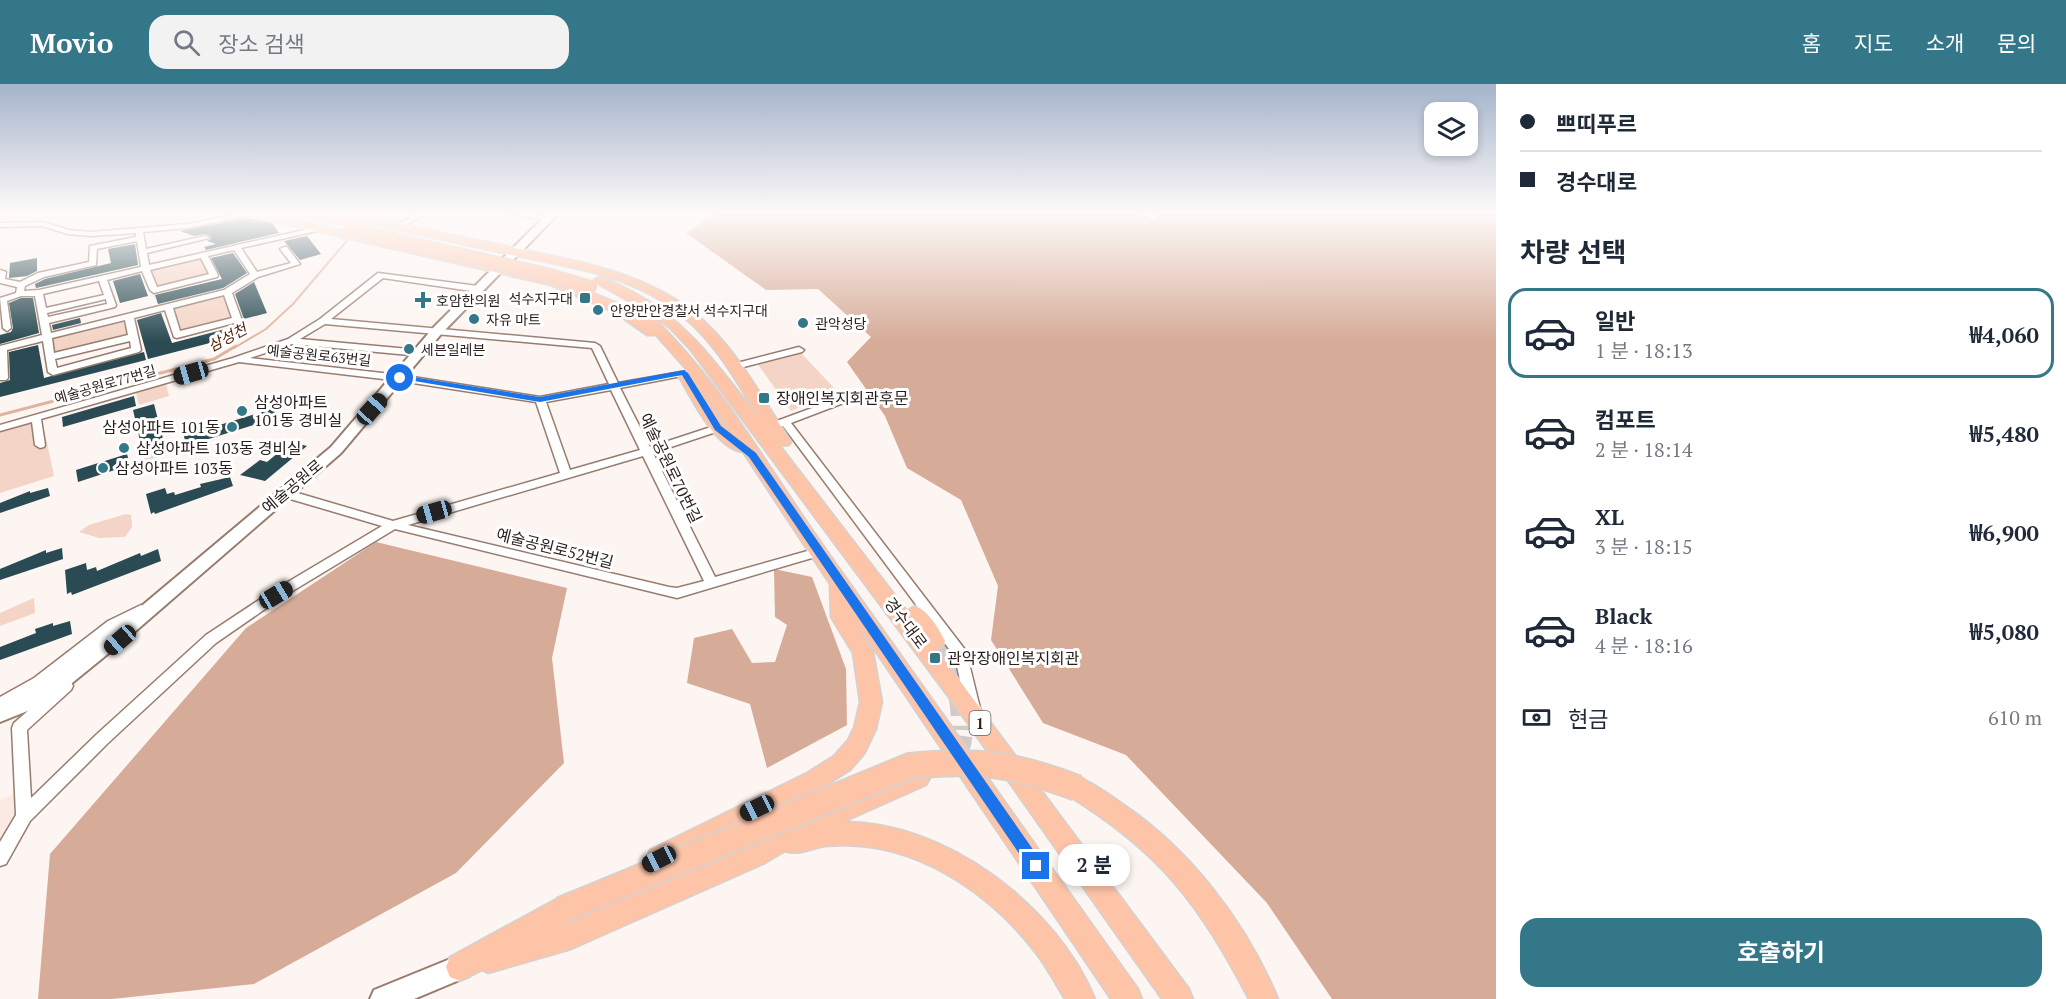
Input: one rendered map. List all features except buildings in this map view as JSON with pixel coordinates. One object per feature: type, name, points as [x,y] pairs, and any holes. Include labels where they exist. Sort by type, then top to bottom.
[{"type":"main road","points":[[439,257],[555,282],[619,309],[638,320],[660,339],[718,428],[753,455]]},
{"type":"main road","name":"1","points":[[482,257],[595,284]]},
{"type":"main road","points":[[546,257],[595,268],[652,290],[674,303],[705,329],[736,366],[776,432],[935,641]]},
{"type":"main road","name":"경수대로","points":[[595,284],[643,303],[685,334],[776,432],[1179,999]]},
{"type":"main road","name":"경수대로","points":[[595,284],[642,315],[668,337],[697,371],[838,582],[1128,999]]},
{"type":"main road","points":[[460,967],[561,910],[737,818],[816,780],[842,763],[856,747],[865,729],[871,702],[863,652],[841,617],[838,582]]},
{"type":"main road","points":[[561,910],[910,766],[958,760],[1003,763],[1038,772],[1077,788],[1117,812],[1150,838],[1185,874],[1239,954],[1264,999]]},
{"type":"main road","points":[[460,967],[571,936],[754,855],[804,828],[918,778]]},
{"type":"main road","points":[[754,855],[806,837],[844,833],[874,835],[912,845],[942,857],[979,880],[1006,902],[1039,936],[1081,999]]},
{"type":"street","points":[[7,328],[3,300],[41,275],[93,263],[93,257]]},
{"type":"street","points":[[143,257],[145,268],[154,290],[214,275],[204,257]]},
{"type":"street","points":[[2,272],[2,281],[20,290],[39,293],[192,257]]},
{"type":"street","points":[[242,257],[255,276]]},
{"type":"street","points":[[3,378],[2,348],[226,292],[255,276],[296,264],[290,257]]},
{"type":"street","name":"예술공원로","points":[[0,713],[23,704],[54,686],[336,450],[438,331],[510,257]]},
{"type":"street","name":"예술공원로77번길","points":[[0,428],[236,360],[291,341],[323,321],[381,275],[478,289]]},
{"type":"street","points":[[43,316],[112,305],[102,278]]},
{"type":"street","points":[[226,292],[243,334]]},
{"type":"street","points":[[39,293],[53,372],[136,350],[129,316]]},
{"type":"street","points":[[168,307],[177,335],[238,319]]},
{"type":"street","points":[[323,321],[438,331]]},
{"type":"street","name":"예술공원로70번길","points":[[438,331],[595,346],[711,583]]},
{"type":"street","points":[[50,357],[134,337]]},
{"type":"street","points":[[291,341],[420,353]]},
{"type":"street","points":[[736,366],[800,350]]},
{"type":"street","name":"예술공원로63번길","points":[[236,360],[400,378],[540,400],[684,373]]},
{"type":"street","points":[[540,400],[566,474]]},
{"type":"street","points":[[842,400],[776,432],[961,655],[975,715]]},
{"type":"street","points":[[36,417],[40,445]]},
{"type":"street","points":[[0,858],[24,816],[102,739],[211,639],[276,595],[393,525],[645,452],[718,428]]},
{"type":"street","name":"예술공원로52번길","points":[[284,493],[393,525],[677,593],[818,552]]},
{"type":"street","points":[[24,816],[19,728],[138,624],[158,601]]},
{"type":"street","points":[[0,704],[39,682],[113,626],[158,601]]},
{"type":"street","points":[[383,999],[460,967]]},
{"type":"shaded area","points":[[192,257],[204,257],[214,275],[154,290],[145,268]]},
{"type":"shaded area","points":[[719,257],[1496,257],[1496,999],[1332,999],[1267,903],[1126,755],[1043,723],[991,640],[998,586],[961,500],[907,468],[885,416],[847,362],[871,337],[818,289],[766,290]]},
{"type":"shaded area","points":[[227,292],[238,319],[177,335],[168,307]]},
{"type":"shaded area","points":[[129,316],[133,337],[50,357],[47,337]]},
{"type":"shaded area","points":[[801,353],[837,391],[791,411],[757,363]]},
{"type":"shaded area","points":[[166,384],[169,396],[139,405],[136,393]]},
{"type":"shaded area","points":[[42,420],[54,476],[0,493],[0,432]]},
{"type":"shaded area","points":[[161,444],[166,455],[142,463],[138,450]]},
{"type":"shaded area","points":[[126,514],[131,515],[132,527],[125,537],[99,538],[79,532],[89,525]]},
{"type":"shaded area","points":[[376,542],[567,588],[552,658],[564,763],[456,873],[254,984],[112,999],[38,999],[50,854],[246,628]]},
{"type":"shaded area","points":[[774,569],[812,577],[846,669],[847,725],[767,768],[750,704],[687,683],[694,638],[732,629],[752,663],[775,662],[787,625],[775,617]]},
{"type":"shaded area","points":[[34,598],[35,613],[0,626],[0,613]]},
{"type":"shaded area","points":[[19,792],[20,820],[0,843],[0,800]]},
{"type":"waterway","name":"삼성천","points":[[234,348],[266,329],[293,304],[333,257]]},
{"type":"waterway","name":"삼성천","points":[[0,415],[214,359],[236,346]]},
{"type":"tunnel","points":[[935,641],[947,662],[955,683],[960,706],[961,728]]},
{"type":"tunnel","points":[[950,758],[959,742],[961,728]]},
{"type":"place","name":"석수지구대","points":[[585,298]]},
{"type":"place","name":"호암한의원","points":[[423,300]]},
{"type":"place","name":"안양만안경찰서 석수지구대","points":[[598,310]]},
{"type":"place","name":"자유 마트","points":[[474,319]]},
{"type":"place","name":"관악성당","points":[[803,323]]},
{"type":"place","name":"세븐일레븐","points":[[409,349]]},
{"type":"place","name":"장애인복지회관후문","points":[[764,398]]},
{"type":"place","name":"삼성아파트 101동 경비실","points":[[242,411]]},
{"type":"place","name":"삼성아파트 101동","points":[[232,427]]},
{"type":"place","name":"삼성아파트 103동 경비실","points":[[124,448]]},
{"type":"place","name":"삼성아파트 103동","points":[[103,468]]},
{"type":"place","name":"관악장애인복지회관","points":[[935,658]]},
{"type":"route","points":[[400,378],[540,400],[684,373],[718,428],[753,455],[1036,866]]}]
